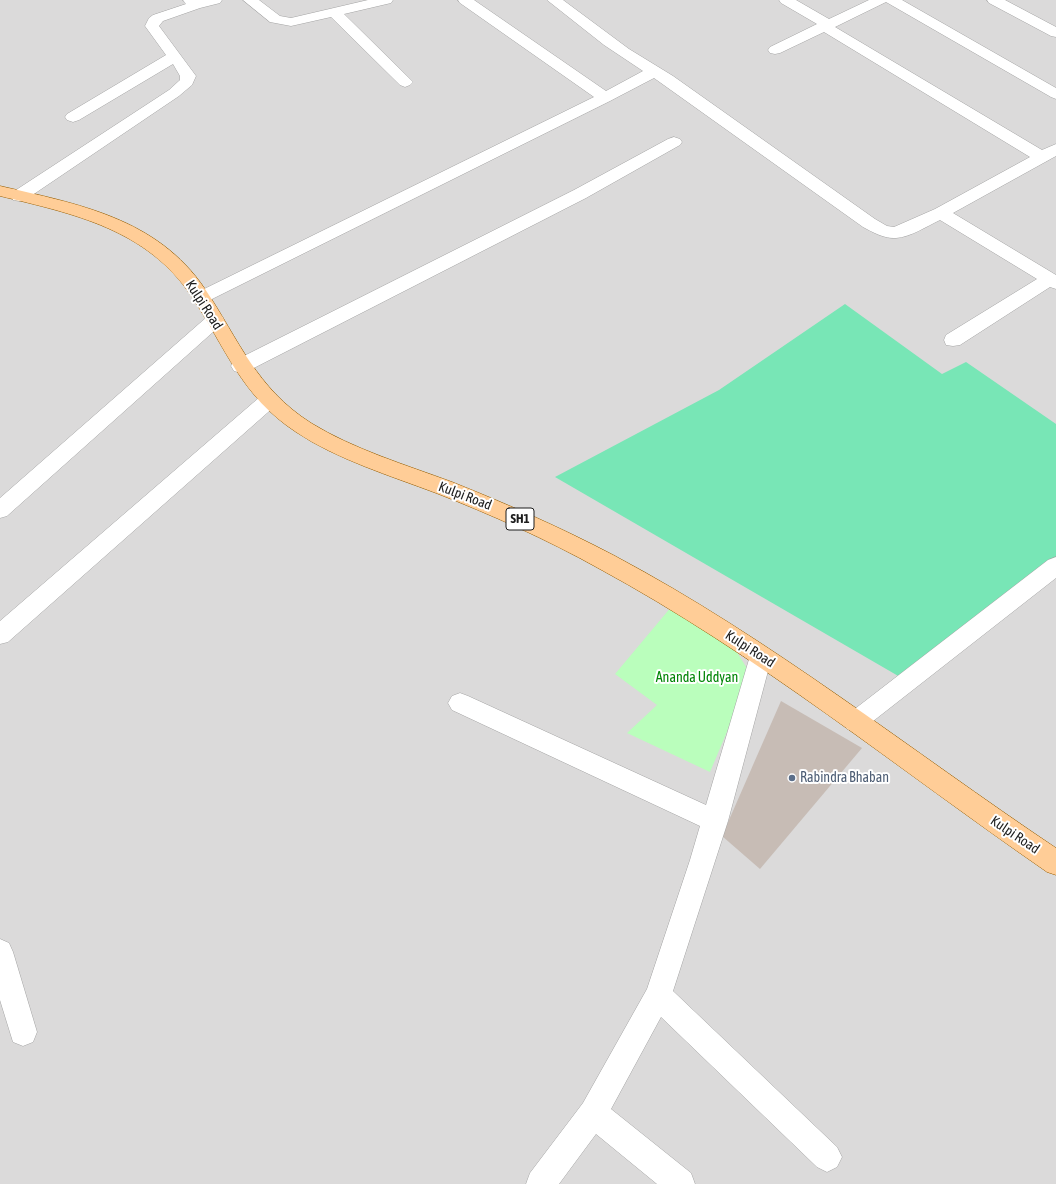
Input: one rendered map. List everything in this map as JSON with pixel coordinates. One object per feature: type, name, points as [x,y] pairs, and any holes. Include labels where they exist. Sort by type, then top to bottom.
[{"type":"main road","name":"Kulpi Road","points":[[10,193],[108,222],[134,234],[159,251],[185,275],[202,297],[241,366],[255,387],[268,401],[295,422],[327,441],[497,509],[551,533],[648,585],[761,656],[1056,863]]},
{"type":"street","points":[[10,193],[183,86],[187,82],[188,76],[152,26],[154,21],[158,18],[192,2],[214,0]]},
{"type":"street","points":[[250,0],[275,19],[281,21],[297,21],[386,0]]},
{"type":"street","points":[[465,0],[605,98]]},
{"type":"street","points":[[554,0],[653,72],[668,79],[869,223],[882,230],[895,232],[906,229],[941,213],[1056,149]]},
{"type":"street","points":[[786,0],[1041,157]]},
{"type":"street","points":[[775,50],[880,0]]},
{"type":"street","points":[[892,0],[1056,94]]},
{"type":"street","points":[[994,0],[1056,33]]},
{"type":"street","points":[[334,12],[405,82]]},
{"type":"street","points":[[73,117],[174,56]]},
{"type":"street","points":[[202,297],[605,98],[653,72]]},
{"type":"street","points":[[241,366],[580,194],[674,142]]},
{"type":"street","points":[[941,213],[1053,281],[954,340]]},
{"type":"street","points":[[0,510],[215,320]]},
{"type":"street","points":[[0,635],[268,401]]},
{"type":"street","points":[[856,722],[1056,566]]},
{"type":"street","points":[[541,1184],[593,1114],[658,995],[704,860],[761,656]]},
{"type":"street","points":[[460,703],[715,822]]},
{"type":"street","points":[[0,952],[23,1032]]},
{"type":"street","points":[[658,995],[827,1157]]},
{"type":"street","points":[[593,1114],[680,1184]]},
{"type":"shaded area","points":[[0,0],[1056,0],[1056,1184],[0,1184]]},
{"type":"green space","points":[[845,304],[942,374],[966,362],[1056,424],[1056,561],[900,677],[555,477],[719,390]]},
{"type":"green space","name":"Ananda Uddyan","points":[[672,606],[732,644],[751,675],[710,772],[627,733],[657,705],[615,674]]},
{"type":"building","name":"Rabindra Bhaban","points":[[781,701],[862,748],[760,869],[722,836]]},
{"type":"place","name":"Rabindra Bhaban","points":[[792,778]]}]
